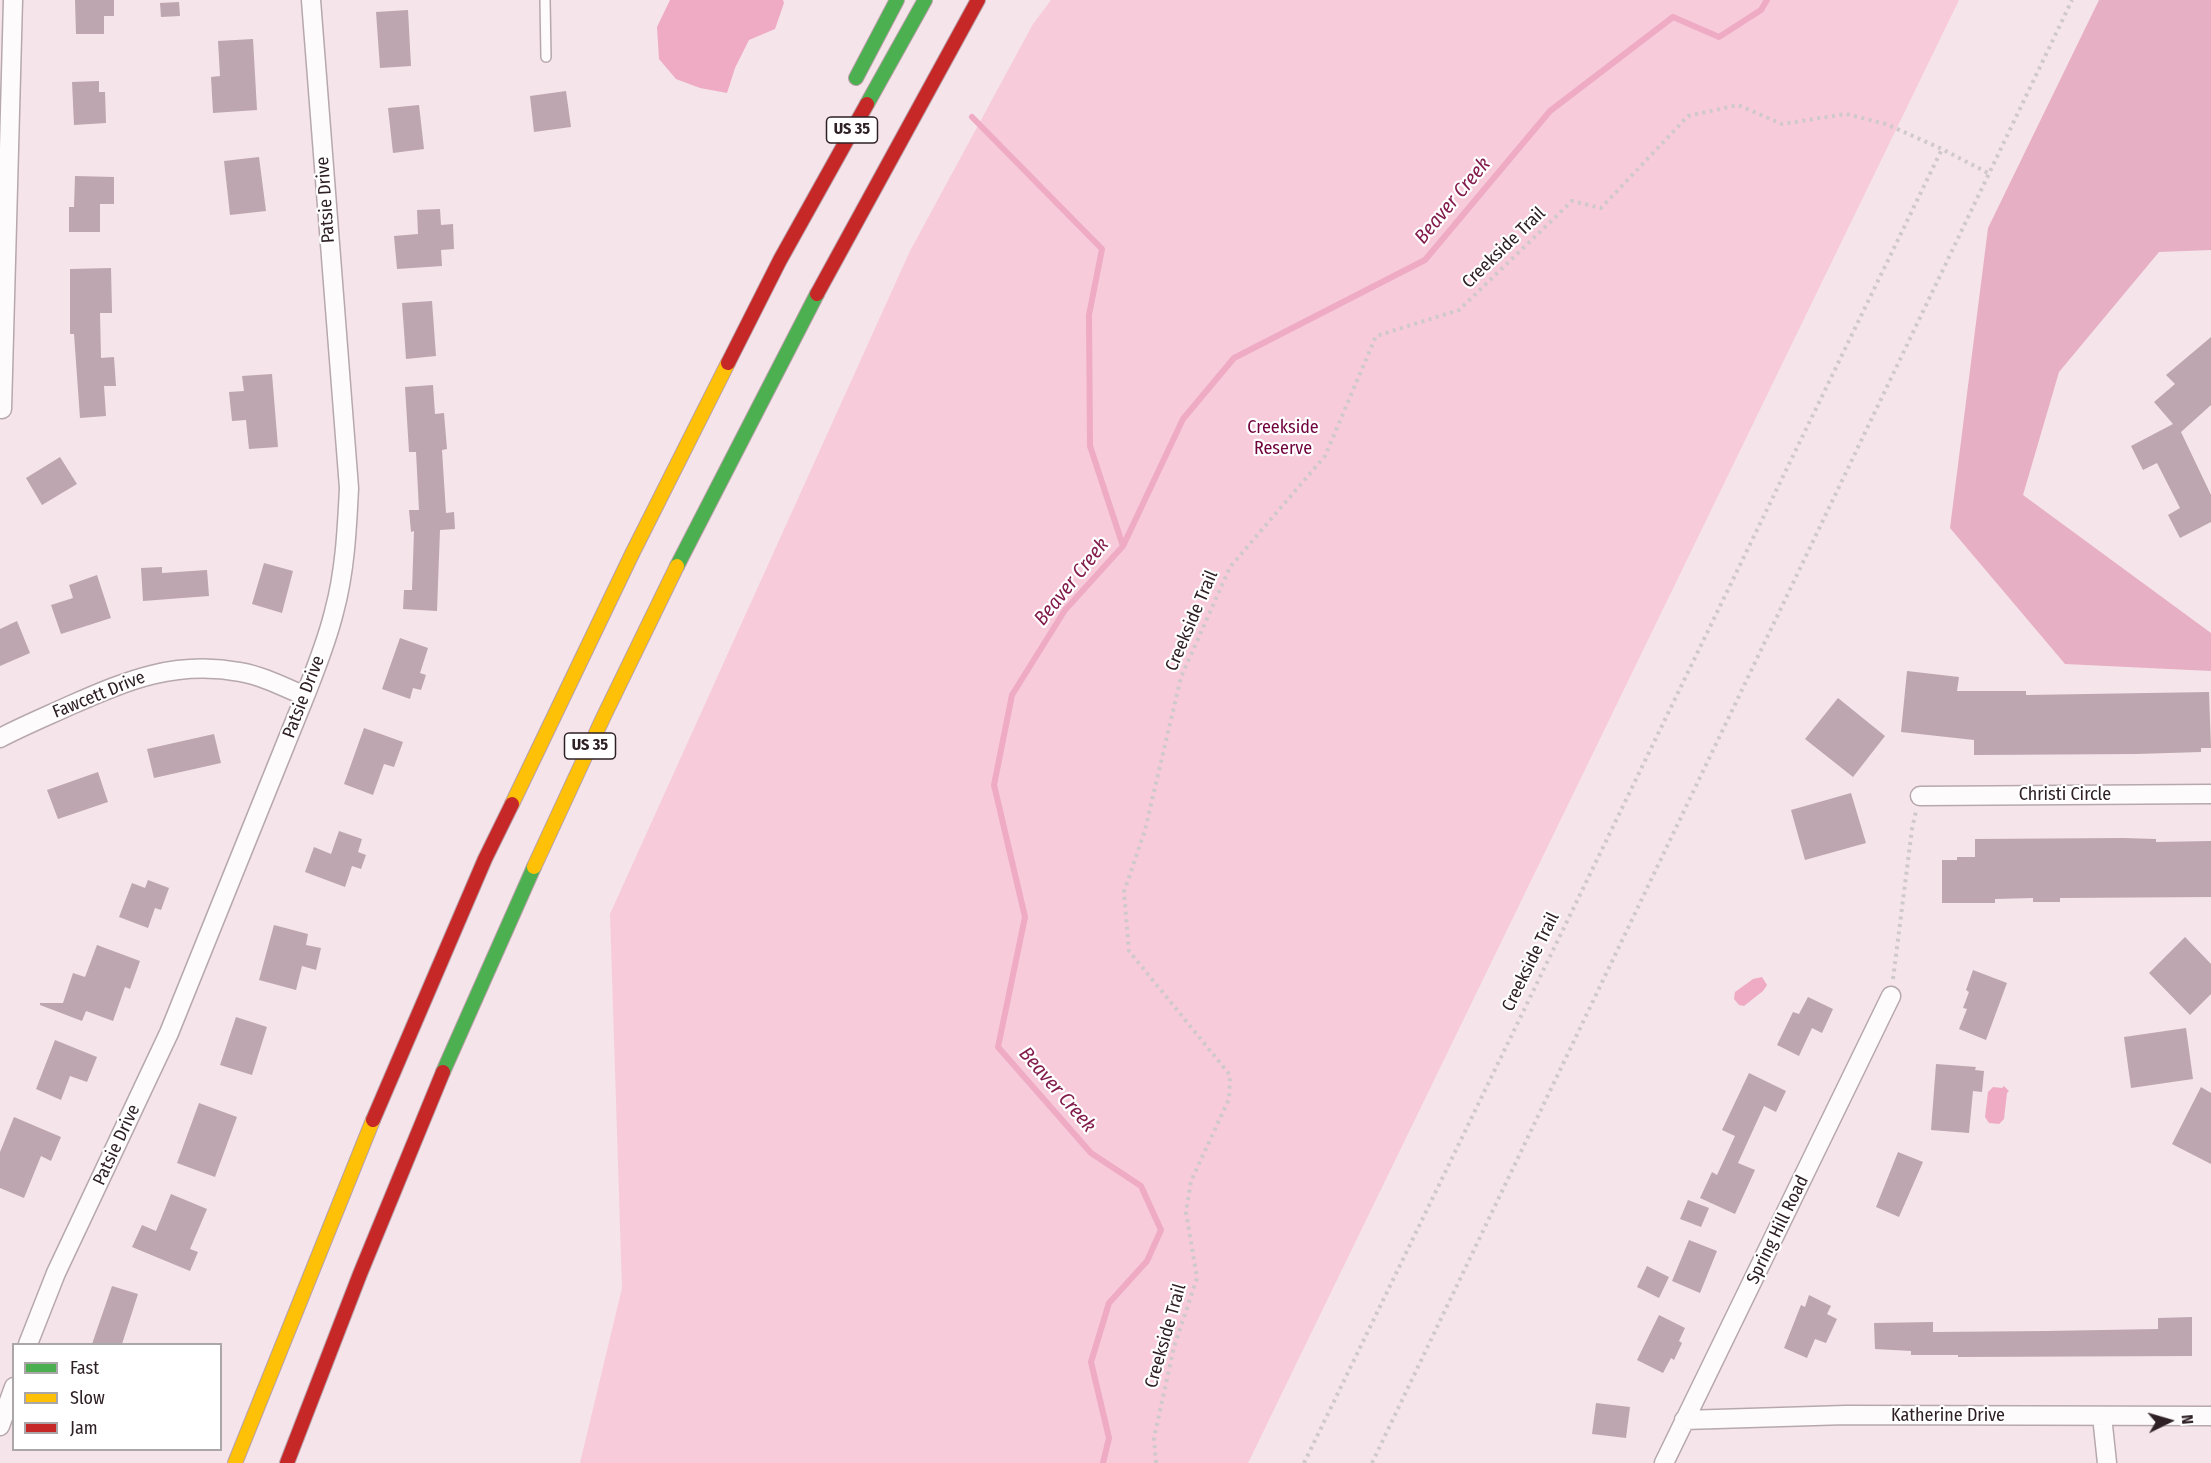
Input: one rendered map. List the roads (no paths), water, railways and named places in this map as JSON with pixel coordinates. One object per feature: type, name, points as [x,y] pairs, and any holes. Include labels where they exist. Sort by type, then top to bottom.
[{"type":"highway","points":[[851,86],[897,0]]},
{"type":"highway","name":"US 35","points":[[235,1463],[358,1156],[485,859],[632,554],[780,260],[925,0]]},
{"type":"highway","name":"US 35","points":[[287,1463],[328,1353],[451,1054],[588,748],[738,442],[887,162],[978,0]]},
{"type":"highway","points":[[947,54],[987,0]]},
{"type":"highway","points":[[780,260],[820,162]]},
{"type":"street","points":[[2,409],[13,0]]},
{"type":"street","name":"Patsie Drive","points":[[28,1343],[56,1273],[169,1033],[305,696],[335,610],[347,540],[349,488],[311,0]]},
{"type":"street","name":"Fawcett Drive","points":[[0,738],[136,677],[177,670],[210,668],[241,672],[305,696]]},
{"type":"street","name":"Christi Circle","points":[[1920,796],[2211,794]]},
{"type":"street","name":"Spring Hill Road","points":[[1664,1463],[1891,996]]},
{"type":"street","points":[[0,1426],[12,1393]]},
{"type":"street","name":"Katherine Drive","points":[[1684,1420],[1846,1415],[2211,1416]]},
{"type":"street","points":[[2102,1416],[2106,1463]]},
{"type":"lane","points":[[545,0],[546,57]]},
{"type":"waterway","name":"Beaver Creek","points":[[1103,1463],[1109,1438],[1091,1362],[1109,1303],[1147,1261],[1161,1230],[1141,1186],[1091,1153],[998,1047],[1025,917],[994,785],[1012,695],[1065,610],[1123,546],[1183,419],[1234,358],[1425,260],[1550,111],[1673,17],[1719,37],[1761,10],[1767,0]]},
{"type":"waterway","points":[[972,117],[1102,249],[1089,315],[1090,446],[1123,546]]},
{"type":"park label","name":"Creekside Reserve","points":[[1283,438]]}]
